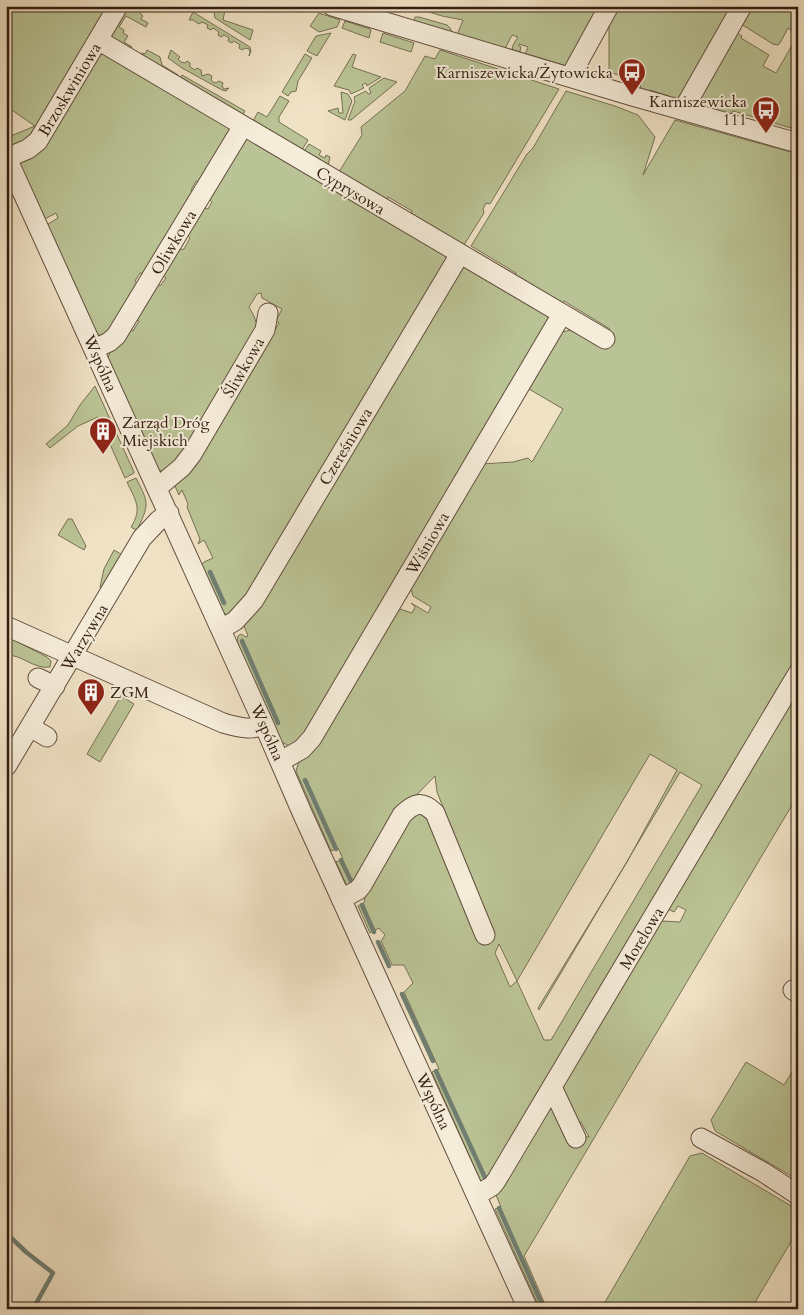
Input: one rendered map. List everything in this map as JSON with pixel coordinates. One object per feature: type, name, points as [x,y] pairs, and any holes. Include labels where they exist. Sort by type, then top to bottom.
[{"type":"street","name":"Brzoskwiniowa","points":[[7,157],[28,148],[38,141],[118,6]]},
{"type":"street","points":[[332,6],[383,14],[570,77],[798,143]]},
{"type":"street","points":[[570,77],[609,6]]},
{"type":"street","points":[[683,110],[742,6]]},
{"type":"street","name":"Cyprysowa","points":[[98,40],[604,339]]},
{"type":"street","name":"Oliwkowa","points":[[94,349],[109,342],[116,336],[243,126]]},
{"type":"street","name":"Wspólna","points":[[7,157],[528,1309]]},
{"type":"street","name":"Czereśniowa","points":[[221,629],[235,621],[254,600],[460,254]]},
{"type":"street","name":"Śliwkowa","points":[[157,488],[182,467],[192,454],[265,330],[268,313]]},
{"type":"street","name":"Wiśniowa","points":[[280,761],[302,749],[312,738],[562,314]]},
{"type":"street","name":"Warzywna","points":[[6,767],[73,656],[136,534],[168,513]]},
{"type":"street","points":[[6,626],[223,723],[245,728],[264,725]]},
{"type":"street","name":"Morelowa","points":[[477,1195],[492,1186],[496,1181],[798,673]]},
{"type":"street","points":[[38,678],[55,686]]},
{"type":"street","points":[[30,727],[47,737]]},
{"type":"street","points":[[341,898],[358,890],[402,816],[410,807],[418,804],[428,806],[435,813],[485,935]]},
{"type":"street","points":[[552,1087],[576,1138]]},
{"type":"street","points":[[701,1138],[763,1172],[798,1195]]},
{"type":"green space","points":[[6,6],[112,6],[32,139],[12,147],[8,144],[6,138],[35,126],[6,106]]},
{"type":"green space","points":[[124,6],[144,6],[140,13],[143,16],[141,19],[148,23],[146,27],[126,16],[119,27],[128,36],[124,42],[132,47],[129,52],[111,37]]},
{"type":"green space","points":[[419,6],[602,6],[566,68],[524,57],[528,47],[519,44],[521,47],[519,55],[512,52],[513,45],[518,37],[512,35],[505,49],[457,35],[463,20],[426,11]]},
{"type":"green space","points":[[615,6],[733,6],[679,99],[668,100],[669,96],[650,90],[650,92],[641,90],[640,83],[621,79],[621,76],[609,72],[609,24]]},
{"type":"green space","points":[[751,6],[798,6],[798,34],[788,28],[780,43],[778,45],[773,44],[741,24]]},
{"type":"green space","points":[[220,8],[225,10],[223,20],[253,30],[250,40],[215,18],[214,13]]},
{"type":"green space","points":[[193,12],[250,47],[249,56],[249,49],[245,48],[242,50],[239,48],[240,45],[234,41],[232,43],[224,35],[221,37],[218,35],[219,32],[213,28],[211,30],[207,28],[208,25],[189,20]]},
{"type":"green space","points":[[319,13],[340,20],[337,27],[319,32],[310,26]]},
{"type":"green space","points":[[415,17],[447,25],[451,29],[451,35],[413,23]]},
{"type":"green space","points":[[345,21],[370,29],[369,38],[342,28]]},
{"type":"green space","points":[[736,32],[742,36],[741,38],[769,55],[763,66],[776,73],[798,35],[798,130],[733,111],[730,117],[695,105]]},
{"type":"green space","points":[[331,33],[317,56],[307,51],[316,36]]},
{"type":"green space","points":[[383,33],[414,43],[411,52],[380,42]]},
{"type":"green space","points":[[147,50],[160,57],[162,65],[178,75],[176,80],[139,58]]},
{"type":"green space","points":[[171,50],[180,57],[178,59],[181,62],[185,63],[187,61],[190,63],[190,67],[195,70],[197,68],[201,70],[202,76],[208,74],[212,76],[211,80],[213,82],[219,81],[223,83],[224,89],[229,88],[226,91],[222,90],[182,68],[168,58]]},
{"type":"green space","points":[[440,50],[559,89],[490,204],[486,203],[483,209],[484,213],[462,248],[409,217],[412,211],[388,197],[385,202],[337,175],[362,135],[361,127],[405,91],[425,56],[435,59]]},
{"type":"green space","points":[[103,53],[125,62],[124,67],[232,128],[202,185],[196,181],[191,190],[196,194],[148,275],[140,273],[135,281],[140,287],[116,327],[103,336],[95,334],[45,226],[58,218],[56,213],[43,220],[19,165],[97,56]]},
{"type":"green space","points":[[305,54],[312,58],[298,81],[296,91],[291,92],[288,96],[282,92]]},
{"type":"green space","points":[[353,54],[356,55],[352,67],[381,77],[367,86],[366,83],[362,85],[364,88],[351,94],[349,90],[334,86]]},
{"type":"green space","points":[[182,75],[245,111],[241,118],[179,81]]},
{"type":"green space","points":[[384,78],[397,82],[351,120],[348,120],[355,101],[354,97],[366,91],[368,94],[371,93],[369,88]]},
{"type":"green space","points":[[566,91],[638,115],[655,137],[643,175],[675,120],[798,154],[798,665],[483,1186],[432,1072],[439,1069],[404,992],[413,983],[404,965],[392,965],[381,941],[385,935],[379,928],[370,933],[358,906],[364,903],[365,897],[361,899],[413,814],[420,814],[429,821],[475,886],[437,792],[435,776],[400,812],[358,881],[347,886],[336,862],[343,859],[338,848],[331,851],[296,771],[299,761],[397,608],[412,613],[415,607],[411,603],[428,613],[431,607],[413,596],[411,589],[482,464],[513,462],[528,458],[532,462],[563,409],[529,389],[562,332],[571,330],[600,347],[610,329],[564,301],[560,306],[513,278],[516,273],[471,246],[527,154],[533,148]],"holes":[[[650,754],[677,770],[631,855],[680,772],[702,785],[551,1040],[544,1040],[517,981]],[[499,944],[517,981],[510,987],[495,953]]]},
{"type":"green space","points":[[341,92],[348,94],[352,101],[345,120],[328,111],[338,108],[339,113],[343,113]]},
{"type":"green space","points":[[280,96],[289,101],[279,117],[279,122],[308,140],[302,150],[304,151],[309,144],[321,151],[319,155],[325,158],[326,155],[330,157],[328,166],[253,121],[258,112],[267,117]]},
{"type":"green space","points":[[248,136],[318,181],[450,258],[247,602],[229,615],[222,613],[201,566],[204,562],[213,558],[204,540],[198,544],[200,539],[187,507],[188,504],[182,490],[179,495],[174,484],[271,337],[279,323],[276,321],[282,309],[262,298],[261,293],[257,294],[249,307],[257,325],[184,456],[162,471],[158,470],[108,358],[111,349],[126,327],[133,331],[139,321],[132,317],[153,282],[160,286],[166,278],[159,273],[172,251],[184,249],[190,238],[184,232],[200,206],[208,209],[212,202],[206,196]]},
{"type":"green space","points":[[463,265],[548,311],[550,320],[306,736],[289,746],[282,742],[276,733],[236,646],[238,636],[241,634],[246,637],[248,636],[242,621]]},
{"type":"green space","points":[[95,386],[134,472],[125,478],[98,417],[78,426],[50,448],[46,444],[68,425],[80,405]]},
{"type":"green space","points":[[136,478],[145,498],[146,508],[136,530],[131,527],[137,514],[137,509],[135,499],[127,482]]},
{"type":"green space","points":[[68,519],[72,519],[86,546],[84,550],[58,535]]},
{"type":"green space","points":[[114,550],[124,556],[102,590],[100,587],[104,569]]},
{"type":"green space","points":[[6,636],[47,657],[51,661],[50,667],[39,666],[12,655],[6,655]]},
{"type":"green space","points":[[798,683],[798,795],[524,1256],[547,1309],[540,1309],[495,1209],[501,1207],[494,1190],[546,1109],[551,1107],[582,1131],[586,1137],[589,1137],[560,1088],[662,921],[680,922],[686,910],[678,906],[674,912],[668,909]]},
{"type":"green space","points":[[121,696],[134,704],[100,762],[87,754]]},
{"type":"green space","points":[[616,881],[539,1010],[538,1008]]},
{"type":"green space","points":[[746,1062],[784,1085],[798,1062],[798,1180],[715,1131],[711,1120]]},
{"type":"green space","points":[[702,1153],[798,1210],[798,1230],[751,1309],[601,1309],[690,1156]]},
{"type":"waterway","points":[[210,572],[224,603]]},
{"type":"waterway","points":[[242,641],[278,723]]},
{"type":"waterway","points":[[305,780],[336,849]]},
{"type":"waterway","points":[[341,860],[352,883]]},
{"type":"waterway","points":[[362,905],[374,932]]},
{"type":"waterway","points":[[378,942],[389,966]]},
{"type":"waterway","points":[[402,994],[433,1061]]},
{"type":"waterway","points":[[436,1071],[487,1182]]},
{"type":"waterway","points":[[499,1208],[544,1309]]},
{"type":"waterway","points":[[6,1233],[26,1252],[53,1273],[33,1309]]},
{"type":"place","name":"Karniszewicka/Żytowicka","points":[[632,96]]},
{"type":"place","name":"Karniszewicka 111","points":[[766,134]]},
{"type":"place","name":"Zarząd Dróg Miejskich","points":[[103,455]]},
{"type":"place","name":"ZGM","points":[[91,716]]}]
